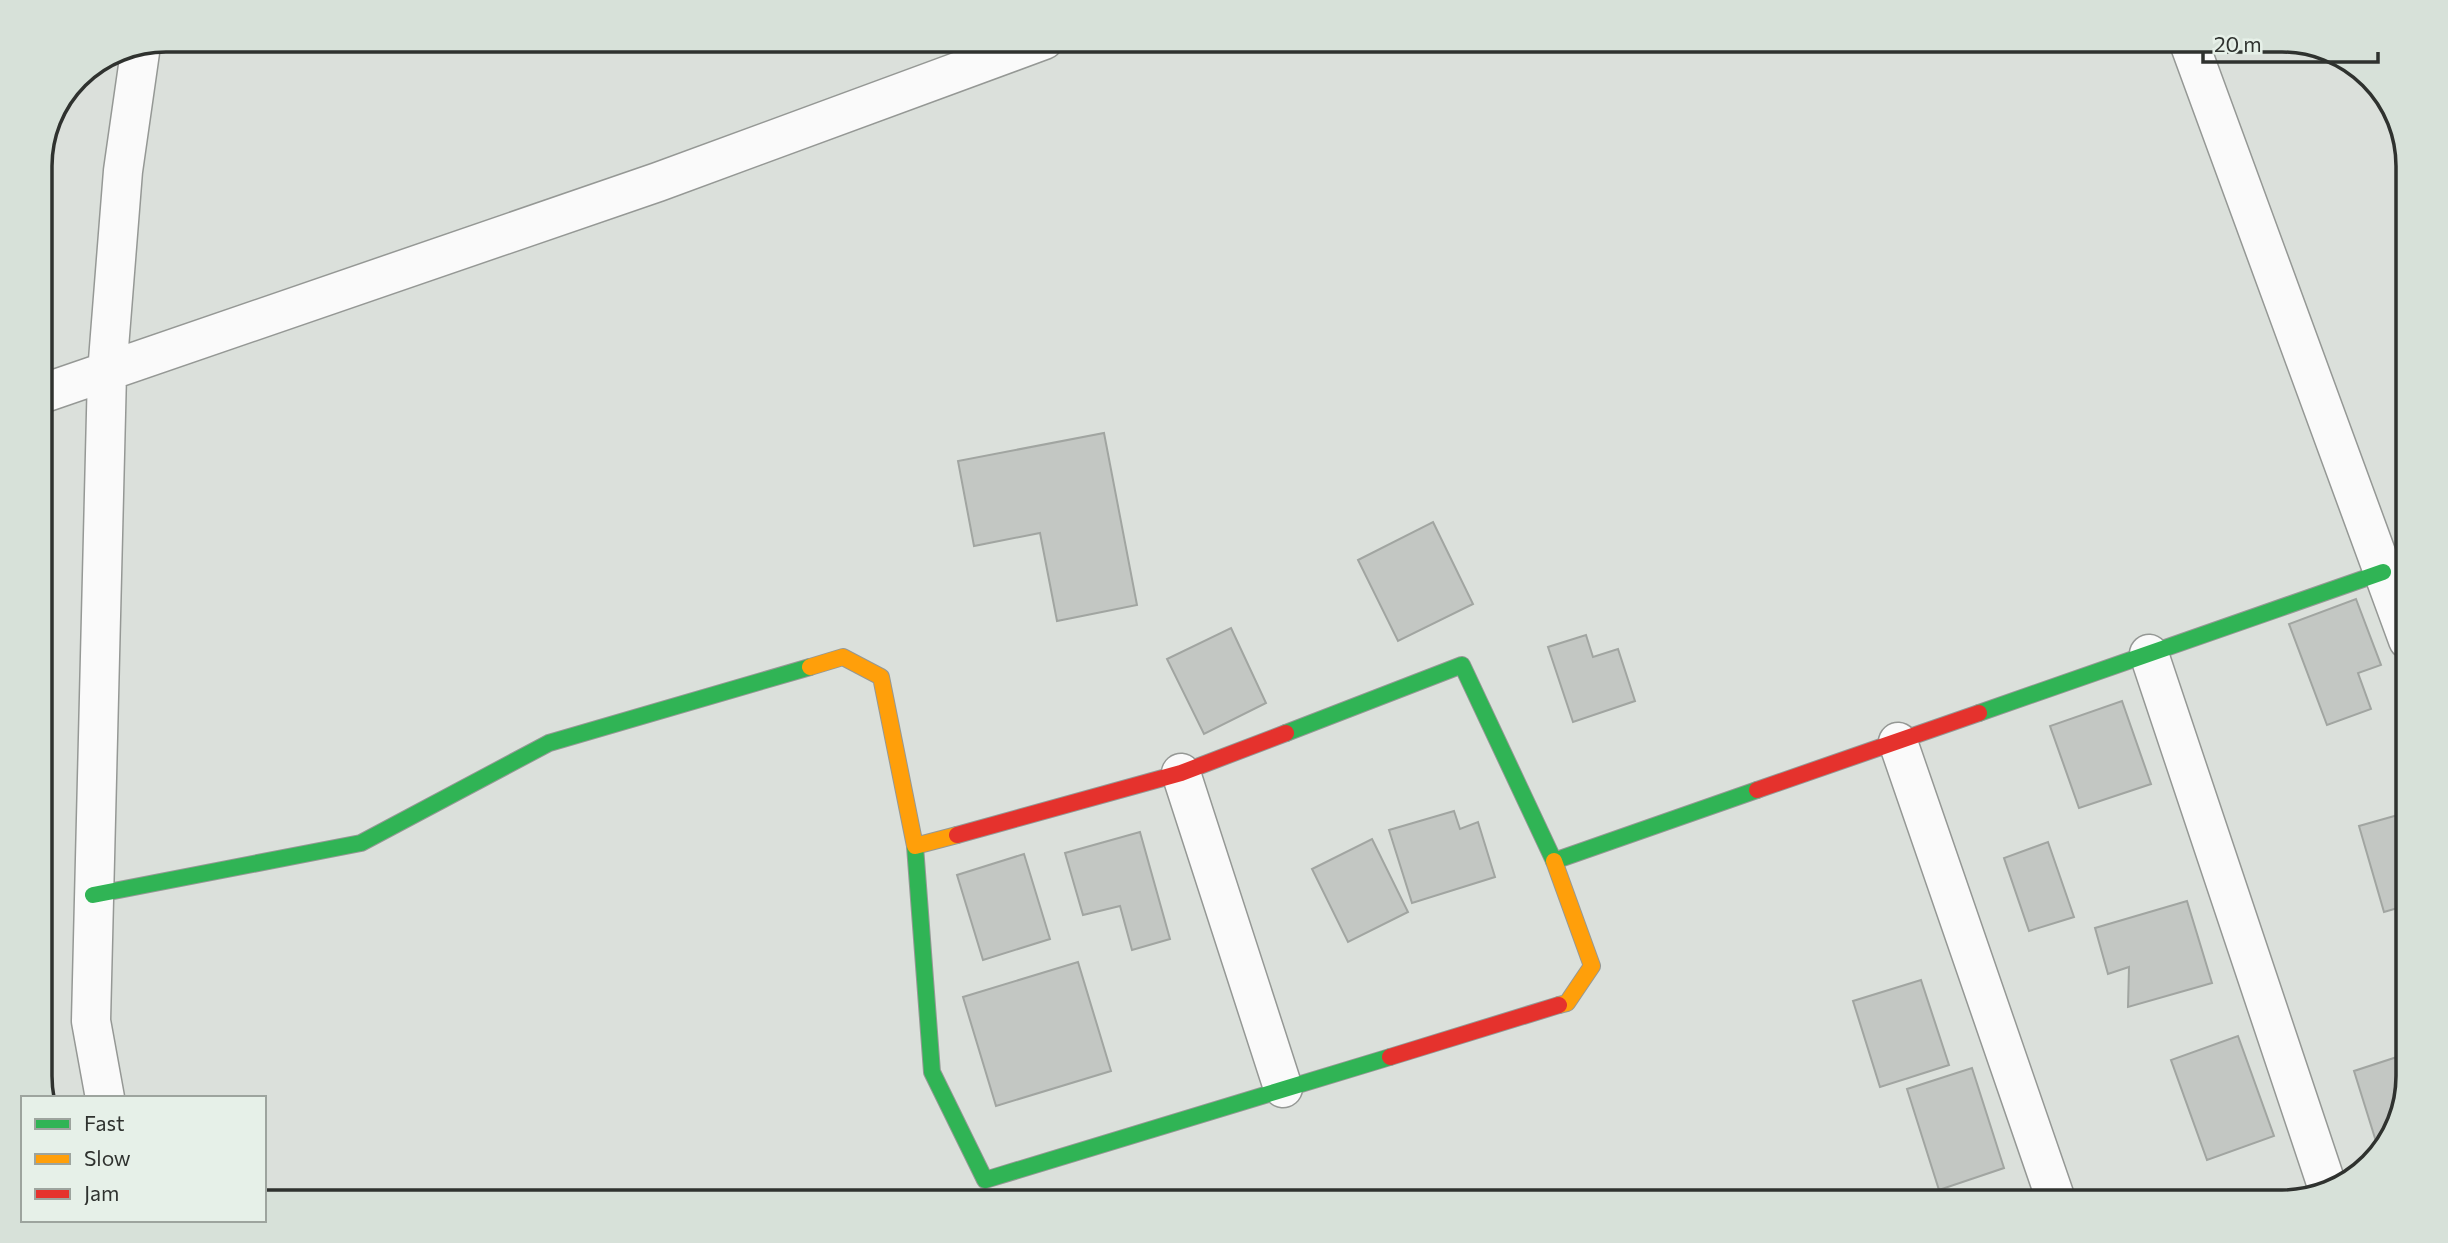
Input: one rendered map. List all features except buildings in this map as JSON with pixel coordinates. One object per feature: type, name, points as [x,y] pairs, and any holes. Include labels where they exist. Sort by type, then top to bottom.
[{"type":"street","points":[[53,390],[658,182],[1011,52]]},
{"type":"street","points":[[2192,52],[2395,606]]},
{"type":"street","points":[[105,1096],[91,1021],[107,373],[123,172],[139,56]]},
{"type":"street","points":[[1554,861],[2383,572]]},
{"type":"street","points":[[2149,654],[2325,1181]]},
{"type":"street","points":[[93,895],[361,843],[549,743],[843,657],[881,677],[915,846],[932,1072],[987,1190]]},
{"type":"street","points":[[915,846],[1181,773],[1462,665],[1554,861],[1592,966],[1567,1003],[1283,1088],[990,1190]]},
{"type":"street","points":[[1898,742],[2053,1190]]},
{"type":"street","points":[[1181,773],[1283,1088]]},
{"type":"traffic: fast","points":[[1979,713],[2383,572]]},
{"type":"traffic: fast","points":[[1286,733],[1462,665],[1554,861],[1757,790]]},
{"type":"traffic: fast","points":[[93,895],[361,843],[549,743],[810,667]]},
{"type":"traffic: fast","points":[[915,846],[932,1072],[985,1180],[1390,1057]]},
{"type":"traffic: slow","points":[[810,667],[843,657],[881,677],[915,846],[957,835]]},
{"type":"traffic: slow","points":[[1554,861],[1592,966],[1567,1003],[1559,1005]]},
{"type":"traffic: jam","points":[[1757,790],[1979,713]]},
{"type":"traffic: jam","points":[[957,835],[1181,773],[1286,733]]},
{"type":"traffic: jam","points":[[1390,1057],[1559,1005]]}]
